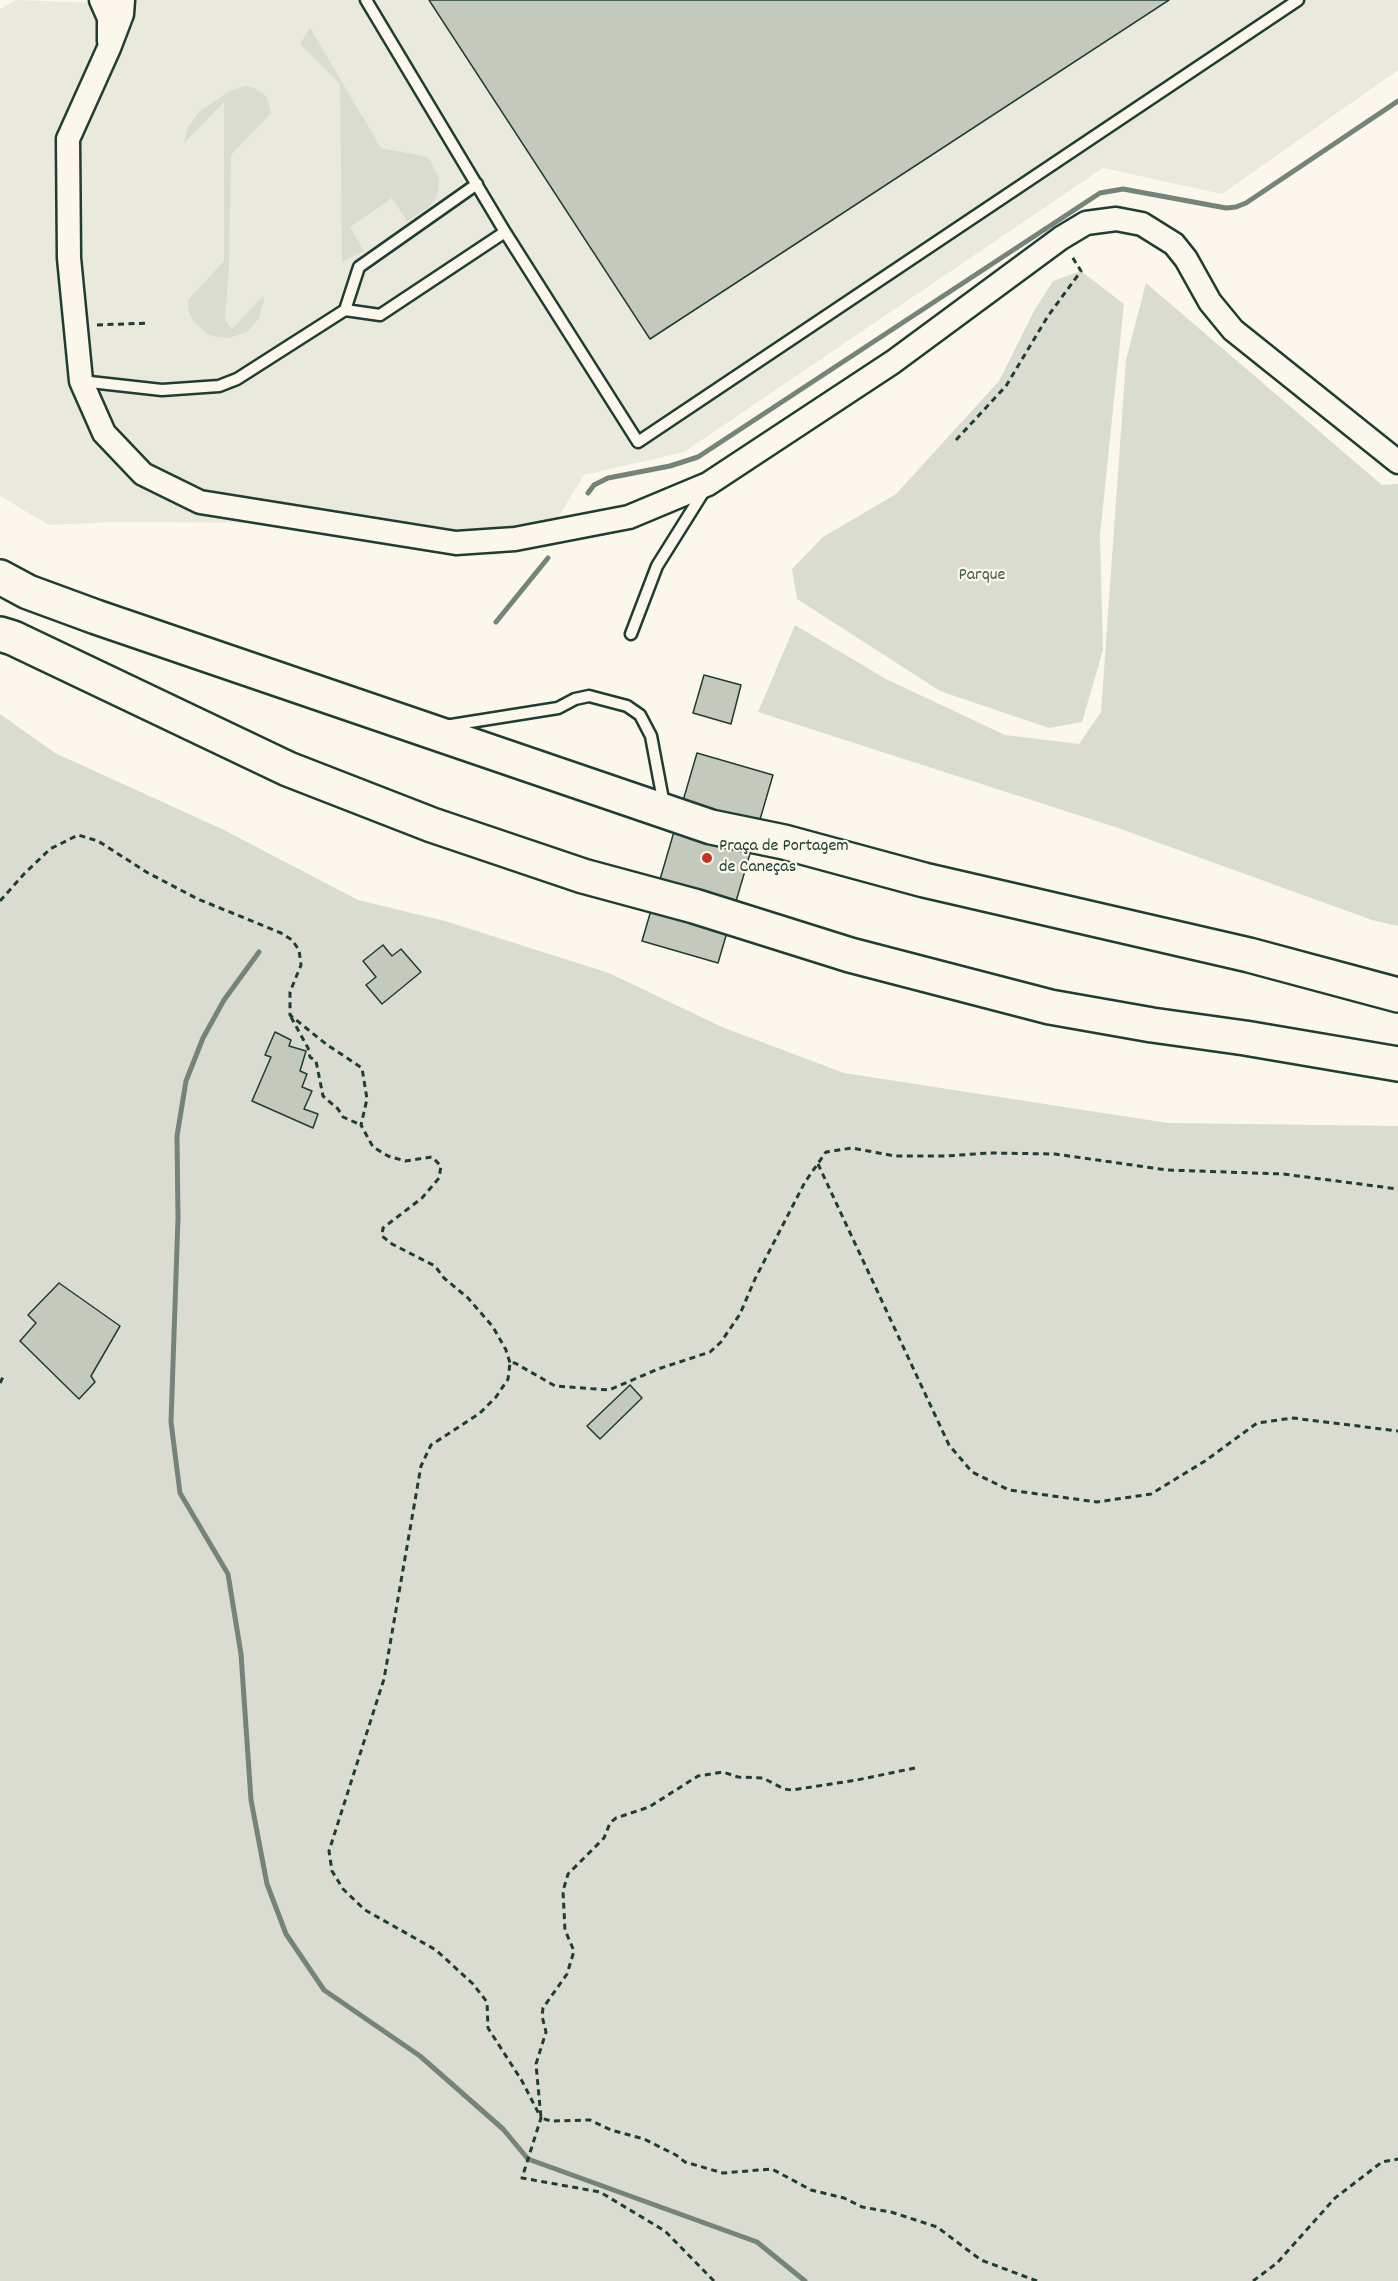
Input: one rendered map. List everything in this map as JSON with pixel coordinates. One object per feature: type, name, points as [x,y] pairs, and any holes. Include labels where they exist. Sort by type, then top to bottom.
[{"type":"highway","points":[[0,577],[28,592],[86,613],[711,827],[784,842],[924,880],[1249,955],[1398,995]]},
{"type":"highway","points":[[0,634],[13,638],[288,769],[432,825],[583,876],[694,906],[850,955],[1050,1007],[1398,1064]]},
{"type":"street","points":[[101,0],[109,18],[109,48]]},
{"type":"street","points":[[123,0],[122,14],[109,48],[68,139],[69,258],[81,381],[104,433],[143,474],[200,502],[456,543],[515,539],[629,517],[708,484],[893,362],[1061,238],[1086,223],[1116,219],[1142,224],[1174,244],[1186,259],[1210,302],[1233,330],[1398,462]]},
{"type":"lane","points":[[366,0],[505,232],[638,442],[1299,0]]},
{"type":"lane","points":[[81,381],[162,390],[219,386],[237,380],[345,310],[359,267],[477,184]]},
{"type":"lane","points":[[345,310],[380,315],[505,232]]},
{"type":"lane","points":[[631,634],[657,566],[708,484]]},
{"type":"lane","points":[[426,729],[558,708],[574,699],[589,696],[627,706],[640,715],[651,736],[666,811]]},
{"type":"path","points":[[956,440],[1006,386],[1048,316],[1082,271],[1061,238]]},
{"type":"path","points":[[97,326],[149,323]]},
{"type":"path","points":[[0,901],[50,849],[78,835],[88,837],[148,873],[198,899],[281,933],[291,940],[299,950],[301,965],[290,992],[290,1015],[308,1048],[310,1057],[316,1061],[323,1096],[338,1109],[343,1118],[361,1125],[373,1147],[388,1156],[405,1161],[432,1157],[441,1166],[439,1178],[423,1198],[383,1228],[382,1236],[392,1244],[435,1266],[444,1278],[468,1298],[493,1328],[506,1350],[510,1363],[508,1378],[496,1397],[480,1413],[431,1445],[421,1466],[384,1679],[329,1851],[332,1871],[343,1888],[365,1910],[436,1950],[473,1984],[487,2002],[488,2028],[522,2081],[540,2118],[551,2121],[590,2120],[611,2130],[644,2139],[685,2162],[723,2173],[772,2169],[811,2190],[844,2198],[862,2207],[891,2212],[937,2227],[981,2260],[1037,2281]]},
{"type":"path","points":[[290,1015],[326,1044],[362,1068],[367,1099],[361,1125]]},
{"type":"path","points":[[510,1363],[515,1363],[555,1386],[609,1390],[658,1369],[710,1352],[721,1342],[740,1314],[755,1279],[805,1182],[826,1152],[852,1148],[895,1156],[946,1156],[989,1152],[1055,1154],[1167,1170],[1283,1174],[1398,1189]]},
{"type":"path","points":[[818,1164],[949,1445],[972,1472],[1009,1490],[1097,1502],[1151,1494],[1205,1461],[1257,1423],[1293,1418],[1398,1431]]},
{"type":"path","points":[[0,1383],[4,1375]]},
{"type":"path","points":[[714,2281],[665,2231],[600,2192],[522,2178],[540,2118],[536,2064],[546,2032],[542,2016],[543,2008],[567,1974],[574,1951],[566,1930],[563,1891],[568,1874],[604,1838],[610,1823],[616,1818],[649,1807],[698,1776],[723,1772],[738,1777],[764,1778],[784,1789],[792,1790],[915,1768]]},
{"type":"path","points":[[1253,2281],[1277,2263],[1335,2198],[1382,2162],[1398,2159]]},
{"type":"shaded area","points":[[16,0],[103,3],[106,0],[1398,0],[1398,70],[1222,194],[1103,168],[684,452],[584,475],[541,545],[496,555],[456,555],[292,523],[115,522],[49,525],[0,496],[0,9]]},
{"type":"green space","points":[[310,28],[381,148],[428,157],[439,178],[438,193],[434,201],[428,208],[407,221],[392,198],[350,227],[364,251],[342,262],[340,84],[300,44]]},
{"type":"green space","points":[[245,86],[264,94],[271,113],[231,155],[229,266],[225,320],[232,329],[263,296],[264,300],[259,318],[247,332],[229,338],[209,335],[194,322],[189,313],[188,300],[224,261],[224,102],[184,143],[188,127],[199,112],[230,91]]},
{"type":"green space","name":"Parque","points":[[1081,271],[1124,304],[1100,535],[1103,650],[1082,722],[1049,728],[940,691],[797,599],[792,569],[823,537],[896,494],[999,381],[1035,309],[1053,281]]},
{"type":"green space","points":[[1146,283],[1382,485],[1398,484],[1398,926],[1372,920],[1115,827],[758,712],[795,625],[886,679],[1005,735],[1079,744],[1101,712],[1126,360]]},
{"type":"green space","points":[[0,714],[55,753],[224,830],[358,900],[445,921],[609,973],[722,1027],[844,1073],[1168,1123],[1398,1126],[1398,2281],[0,2281]]},
{"type":"building","points":[[429,0],[1169,0],[650,339]]},
{"type":"building","points":[[704,675],[741,685],[731,724],[693,713]]},
{"type":"building","name":"Praça de Portagem de Caneças","points":[[697,753],[773,775],[718,963],[642,941]]},
{"type":"building","points":[[383,945],[392,956],[401,949],[421,972],[382,1004],[366,985],[376,977],[363,961]]},
{"type":"building","points":[[275,1032],[291,1040],[289,1046],[306,1051],[300,1071],[307,1074],[302,1087],[312,1091],[304,1109],[318,1114],[313,1128],[252,1101],[271,1057],[265,1055]]},
{"type":"building","points":[[59,1283],[120,1326],[91,1376],[95,1382],[79,1399],[20,1341],[36,1323],[28,1315]]},
{"type":"building","points":[[630,1385],[642,1398],[600,1439],[587,1426]]},
{"type":"waterway","points":[[588,493],[594,485],[608,478],[670,466],[698,457],[1100,193],[1123,189],[1226,208],[1236,207],[1246,203],[1398,101]]},
{"type":"waterway","points":[[496,622],[548,558]]},
{"type":"waterway","points":[[259,952],[224,1000],[203,1038],[186,1081],[177,1136],[178,1218],[171,1422],[180,1493],[228,1574],[241,1654],[251,1800],[267,1884],[286,1934],[324,1990],[420,2056],[503,2129],[528,2159],[757,2242],[805,2281]]},
{"type":"place","name":"Praça de Portagem de Caneças","points":[[707,858]]}]
